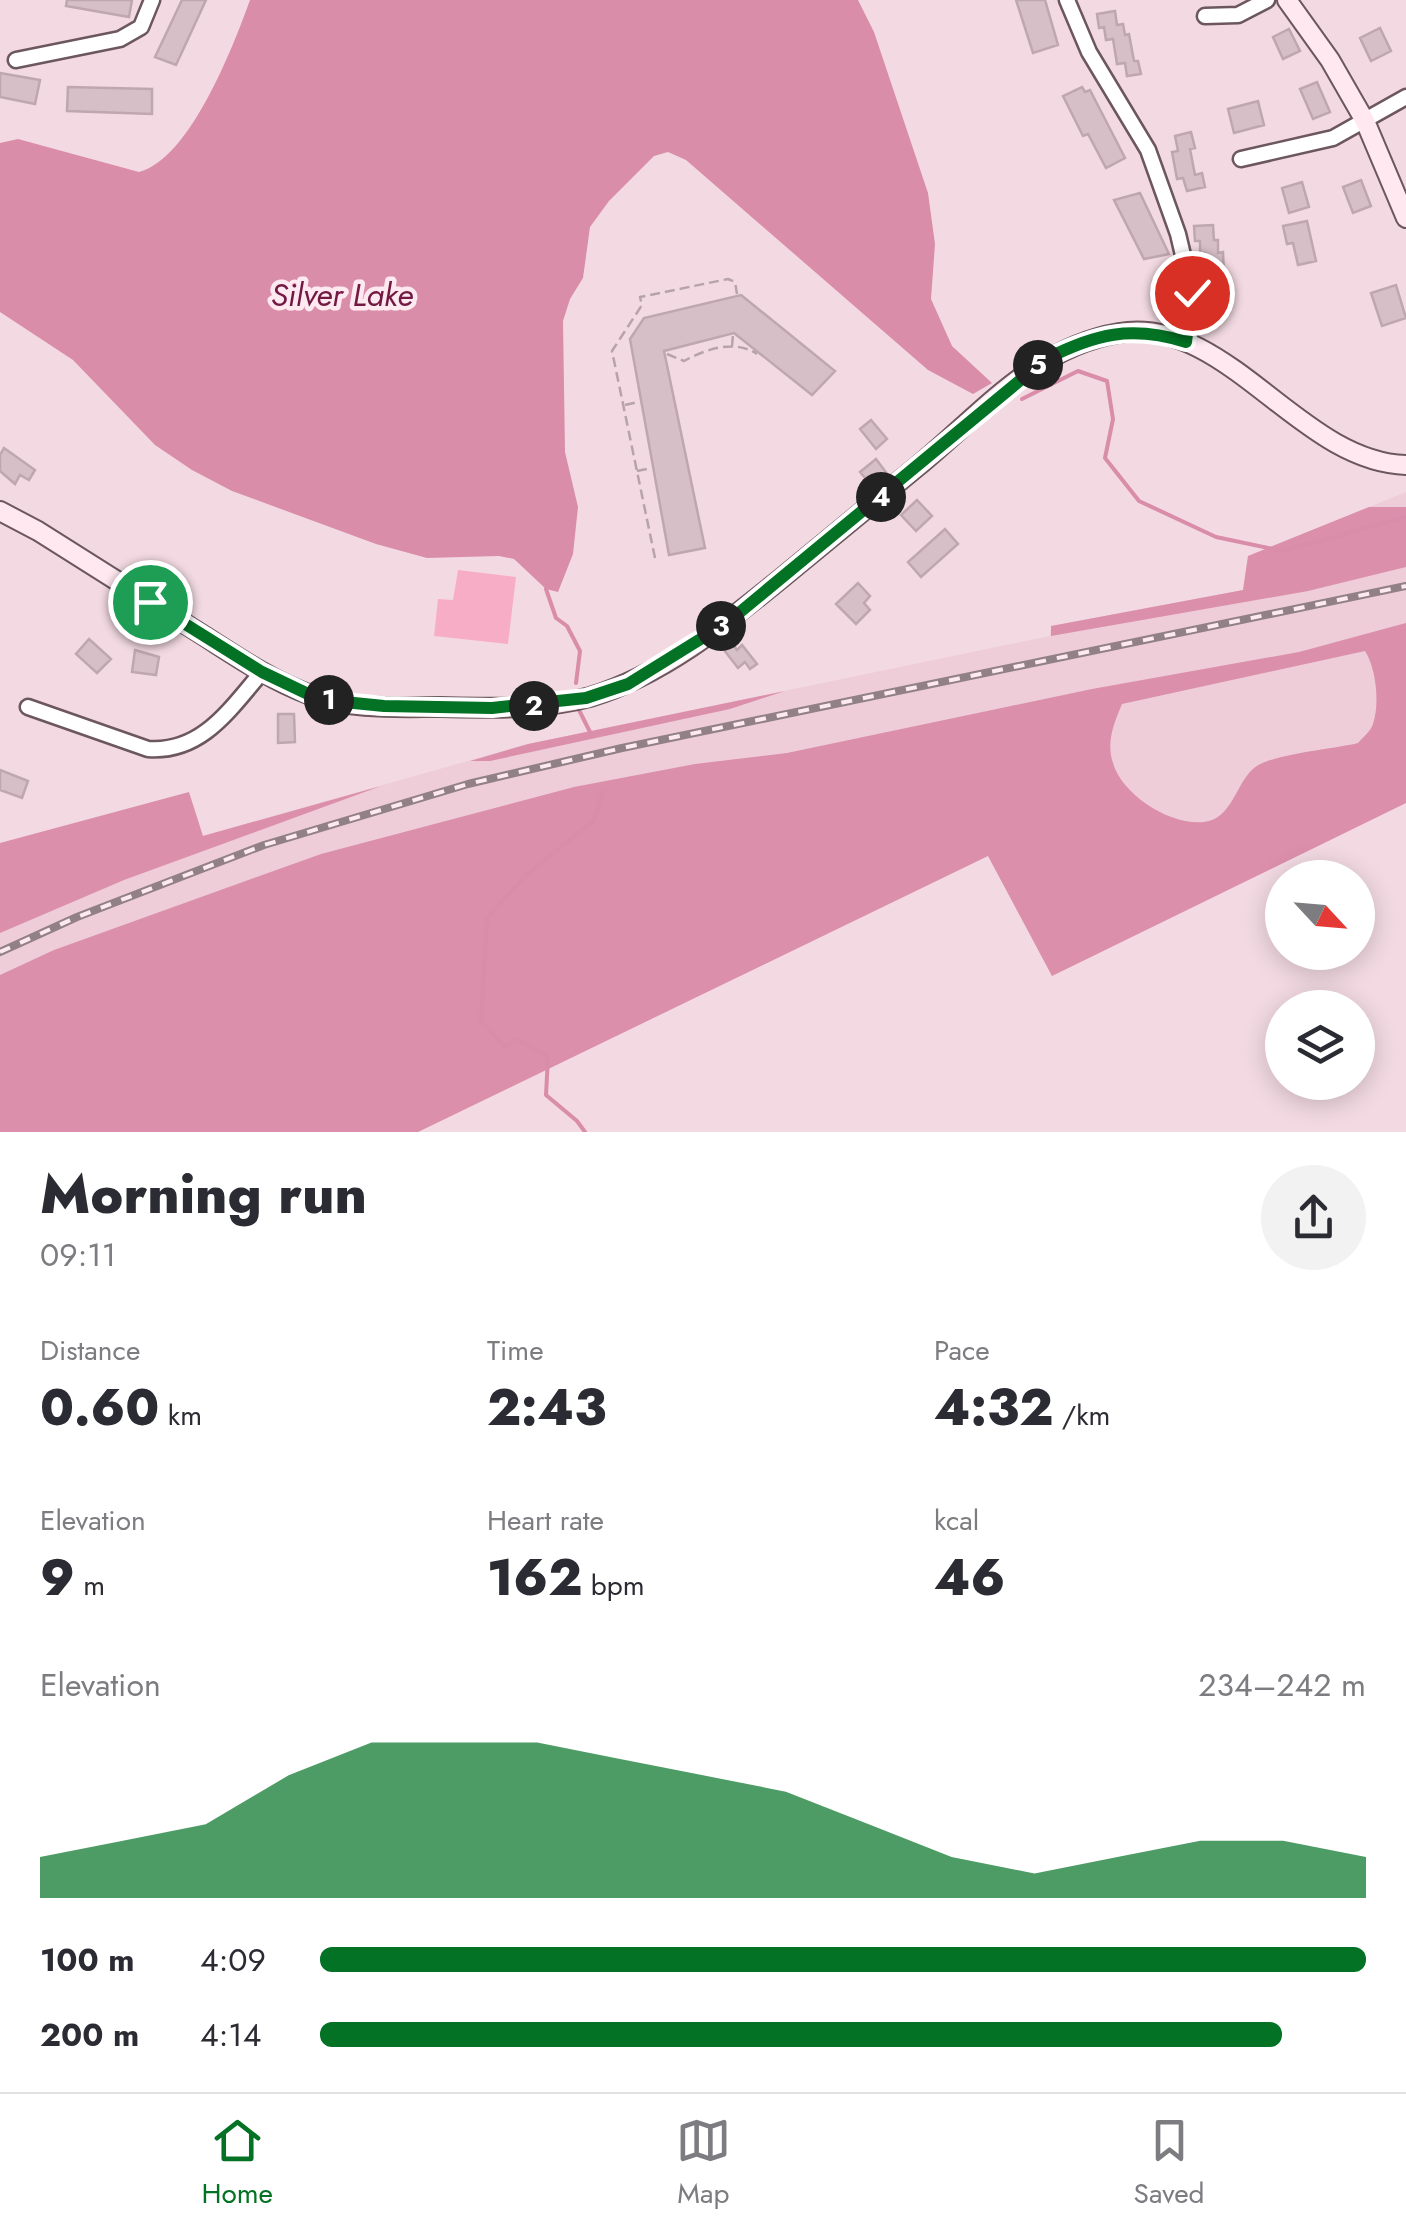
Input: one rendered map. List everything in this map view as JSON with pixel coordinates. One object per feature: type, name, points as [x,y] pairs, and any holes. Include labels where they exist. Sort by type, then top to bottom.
[{"type":"street","points":[[16,60],[120,39],[141,27],[152,0]]},
{"type":"street","points":[[1067,0],[1089,52],[1148,150],[1178,234],[1192,293],[1186,342]]},
{"type":"street","points":[[1204,16],[1238,15],[1266,0]]},
{"type":"street","points":[[1287,0],[1330,60],[1365,121],[1406,218]]},
{"type":"street","points":[[1242,159],[1333,138],[1406,97]]},
{"type":"street","points":[[0,511],[38,530],[262,672],[308,694],[384,706],[535,706],[586,698],[628,684],[728,622],[1046,359],[1089,340],[1150,332],[1186,342],[1338,444],[1369,459],[1406,465]]},
{"type":"street","points":[[28,707],[148,750],[166,751],[184,746],[214,727],[262,672]]},
{"type":"path","points":[[655,558],[612,351],[642,305],[640,297],[728,279],[735,282],[737,294]]},
{"type":"path","points":[[630,323],[636,327]]},
{"type":"path","points":[[732,347],[733,336]]},
{"type":"path","points":[[668,354],[677,360],[732,347],[748,348],[757,354]]},
{"type":"path","points":[[690,348],[692,357]]},
{"type":"path","points":[[623,405],[638,402]]},
{"type":"path","points":[[637,471],[650,468]]},
{"type":"shaded area","points":[[1406,492],[1406,803],[1289,860],[1265,860],[1265,872],[1052,976],[988,856],[418,1132],[0,1132],[0,893],[528,744],[1050,636],[1051,626],[1243,590],[1248,556]]},
{"type":"shaded area","points":[[1369,507],[1406,507],[1406,567],[1308,591],[1051,636],[1051,626],[1243,590],[1248,556]]},
{"type":"shaded area","points":[[458,570],[516,577],[508,644],[434,636],[438,599],[453,600]]},
{"type":"shaded area","points":[[1406,623],[1406,803],[1289,860],[1265,860],[1265,872],[1052,976],[988,856],[418,1132],[0,1132],[0,975],[54,950],[321,854],[574,787],[695,764],[787,753],[1092,689],[1299,652]],"holes":[[[1365,651],[1372,667],[1375,716],[1371,729],[1358,743],[1262,763],[1248,775],[1227,808],[1213,819],[1191,822],[1163,814],[1126,786],[1113,763],[1111,740],[1122,704]]]},
{"type":"shaded area","points":[[785,691],[730,709],[490,761],[470,761],[528,744]]},
{"type":"shaded area","points":[[381,786],[124,880],[0,933],[0,843],[189,792],[203,836]]},
{"type":"water","name":"Silver Lake","points":[[250,0],[858,0],[874,32],[928,193],[935,244],[931,299],[952,346],[992,383],[973,394],[928,370],[686,160],[668,152],[654,156],[609,201],[590,227],[583,278],[563,321],[565,452],[578,507],[573,554],[558,592],[546,589],[514,559],[427,558],[376,544],[232,491],[155,445],[73,360],[0,312],[0,143],[18,139],[139,172],[158,163],[192,124],[207,99]]},
{"type":"building","points":[[67,0],[132,0],[129,17],[66,6]]},
{"type":"building","points":[[182,0],[206,0],[176,65],[155,57]]},
{"type":"building","points":[[1016,0],[1045,0],[1058,45],[1033,53]]},
{"type":"building","points":[[1115,11],[1117,25],[1123,24],[1125,35],[1129,34],[1141,74],[1127,76],[1125,63],[1117,64],[1113,39],[1106,40],[1104,27],[1099,28],[1097,14]]},
{"type":"building","points":[[1380,28],[1391,51],[1371,61],[1360,38]]},
{"type":"building","points":[[1289,29],[1300,51],[1283,59],[1273,37]]},
{"type":"building","points":[[0,73],[40,80],[35,104],[0,97]]},
{"type":"building","points":[[1317,82],[1330,112],[1313,119],[1300,89]]},
{"type":"building","points":[[68,87],[152,89],[152,114],[67,111]]},
{"type":"building","points":[[1082,87],[1085,92],[1090,90],[1125,158],[1106,168],[1088,134],[1083,136],[1063,96]]},
{"type":"building","points":[[1258,101],[1264,125],[1234,133],[1228,109]]},
{"type":"building","points":[[1191,132],[1195,175],[1202,173],[1205,187],[1187,191],[1183,178],[1177,179],[1172,152],[1178,151],[1175,136]]},
{"type":"building","points":[[1361,180],[1371,206],[1353,213],[1343,187]]},
{"type":"building","points":[[1302,182],[1309,207],[1289,213],[1282,188]]},
{"type":"building","points":[[1140,193],[1169,254],[1144,259],[1114,200]]},
{"type":"building","points":[[1307,221],[1316,261],[1298,265],[1293,243],[1287,244],[1283,226]]},
{"type":"building","points":[[1213,225],[1218,253],[1223,252],[1224,276],[1229,276],[1230,293],[1212,294],[1211,278],[1206,279],[1205,253],[1200,253],[1200,241],[1195,241],[1194,226]]},
{"type":"building","points":[[1396,285],[1406,318],[1382,326],[1371,293]]},
{"type":"building","points":[[741,295],[835,371],[812,395],[734,333],[664,351],[705,548],[669,555],[630,339],[644,318]]},
{"type":"building","points":[[871,420],[887,439],[876,449],[860,429]]},
{"type":"building","points":[[4,448],[35,470],[29,480],[20,475],[15,484],[0,471]]},
{"type":"building","points":[[876,459],[888,475],[873,487],[860,472]]},
{"type":"building","points":[[917,500],[932,516],[916,531],[901,515]]},
{"type":"building","points":[[945,529],[958,544],[921,577],[908,562]]},
{"type":"building","points":[[858,583],[870,596],[864,603],[870,610],[856,624],[836,604]]},
{"type":"building","points":[[89,639],[111,659],[97,673],[76,654]]},
{"type":"building","points":[[732,643],[737,650],[742,645],[757,664],[750,669],[745,662],[738,668],[724,650]]},
{"type":"building","points":[[135,650],[159,657],[156,675],[132,672]]},
{"type":"building","points":[[278,714],[294,714],[295,742],[278,743]]},
{"type":"building","points":[[0,770],[28,781],[22,798],[0,790]]},
{"type":"waterway","points":[[1022,399],[1078,371],[1107,381],[1113,419],[1105,458],[1139,501],[1216,537],[1283,551],[1406,517]]},
{"type":"waterway","points":[[546,589],[556,618],[567,626],[580,651],[576,683]]},
{"type":"waterway","points":[[578,708],[591,734]]},
{"type":"waterway","points":[[585,1132],[546,1095],[548,1057],[517,1039],[505,1047],[481,1021],[487,918],[525,876],[594,820],[603,791]]},
{"type":"railway","points":[[0,952],[77,917],[264,845],[468,784],[622,748],[1406,586]]},
{"type":"route","points":[[150,602],[262,672],[308,694],[334,701],[492,708],[586,698],[628,684],[728,622],[1046,359],[1089,340],[1120,333],[1150,332],[1186,342],[1192,293]]}]
